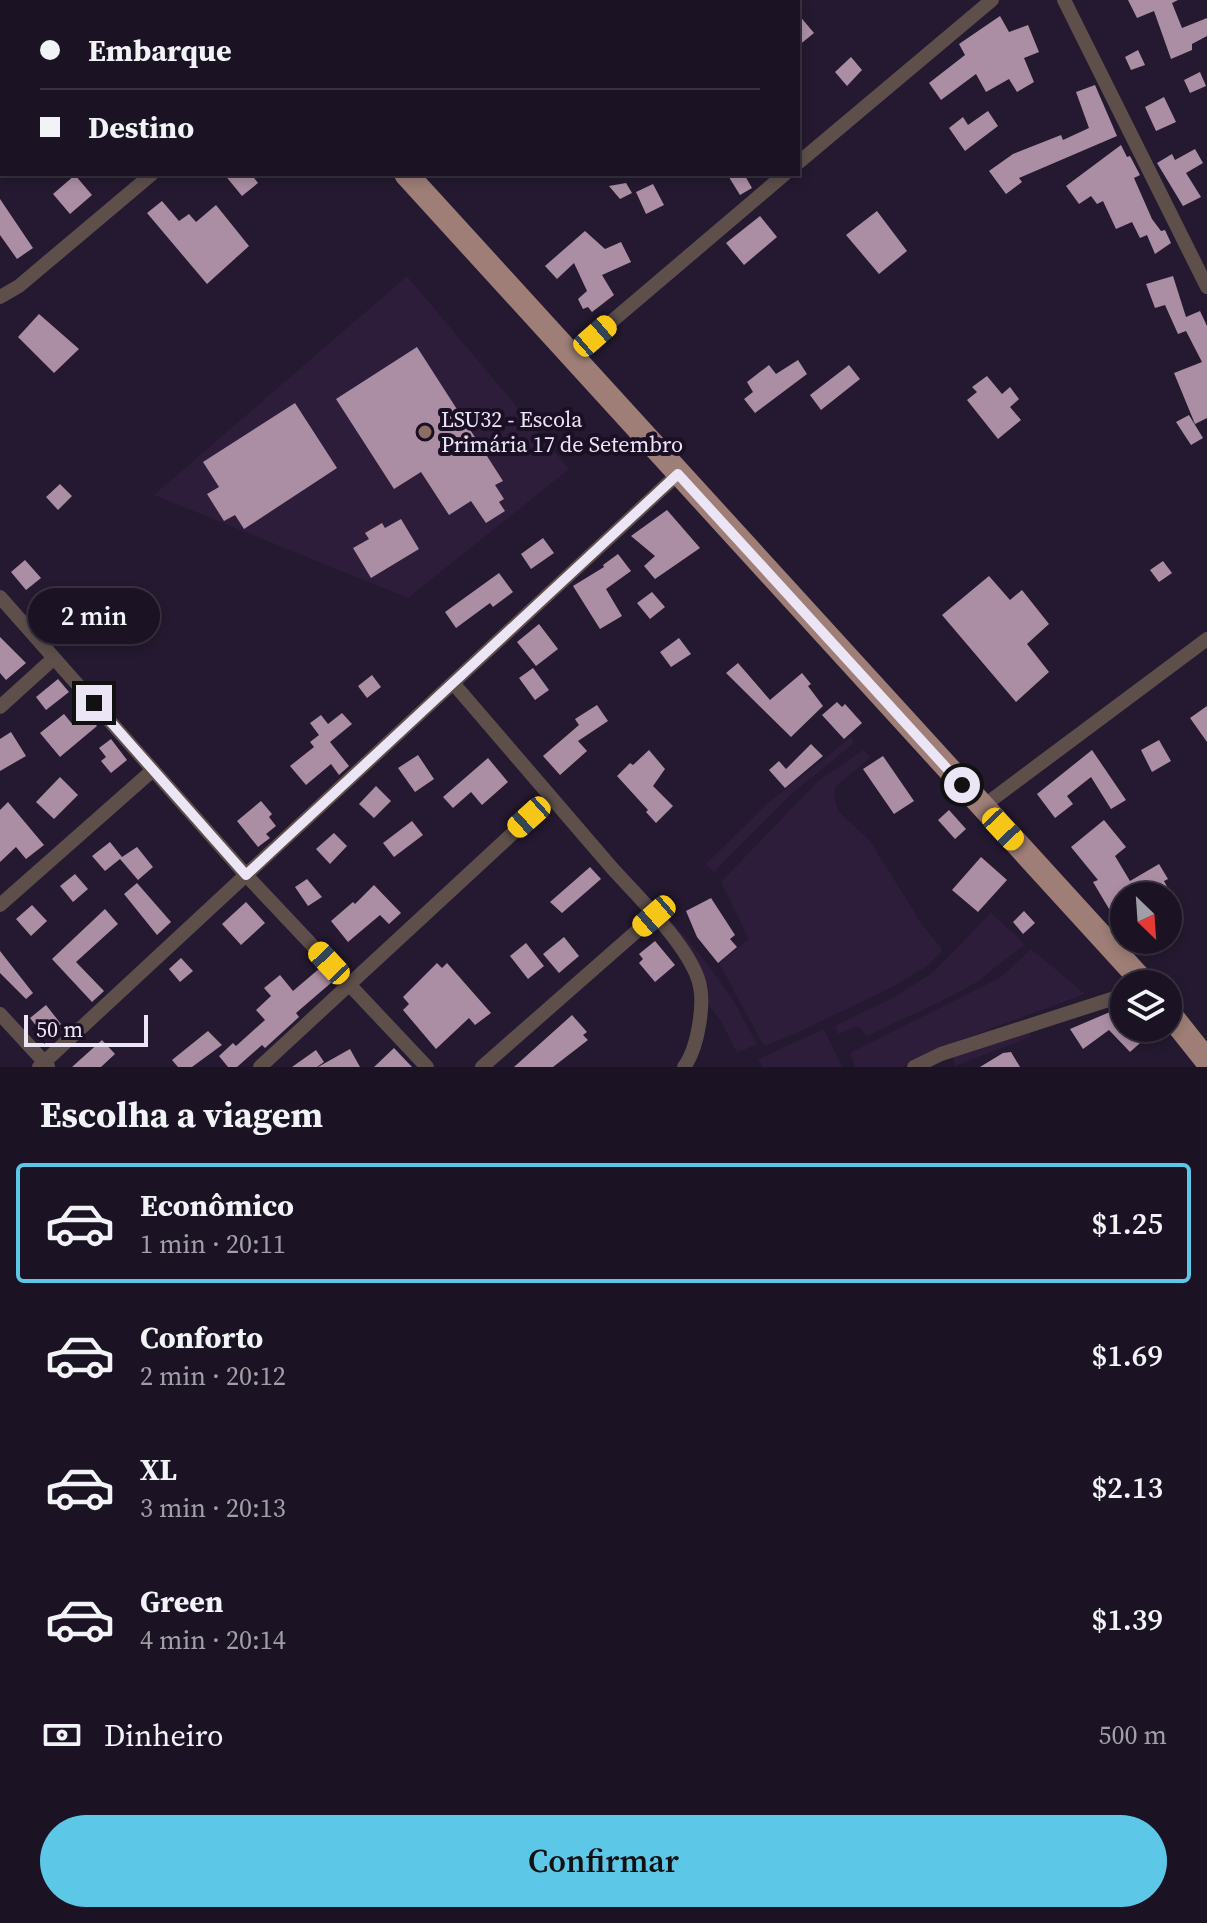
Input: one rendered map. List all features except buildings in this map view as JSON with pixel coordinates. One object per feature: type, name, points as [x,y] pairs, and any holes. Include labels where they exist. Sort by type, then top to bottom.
[{"type":"main road","points":[[408,176],[1132,970]]},
{"type":"main road","points":[[1182,1030],[1207,1061]]},
{"type":"street","points":[[800,161],[992,0]]},
{"type":"street","points":[[1064,0],[1207,287]]},
{"type":"street","points":[[0,297],[19,286],[150,176]]},
{"type":"street","points":[[571,356],[783,176]]},
{"type":"street","points":[[0,1014],[44,1065],[678,474]]},
{"type":"street","points":[[0,597],[246,875],[427,1067]]},
{"type":"street","points":[[982,807],[1207,639]]},
{"type":"street","points":[[0,707],[54,658]]},
{"type":"street","points":[[453,683],[654,916],[692,965],[700,983],[698,1032],[691,1057],[684,1067]]},
{"type":"street","points":[[0,905],[153,770]]},
{"type":"street","points":[[260,1067],[551,798]]},
{"type":"street","points":[[482,1067],[654,916]]},
{"type":"street","points":[[914,1067],[955,1049],[1110,999]]},
{"type":"shaded area","points":[[407,276],[569,469],[408,598],[154,495]]},
{"type":"shaded area","points":[[851,737],[854,743],[790,795],[714,872],[706,864],[768,803]]},
{"type":"shaded area","points":[[863,750],[871,757],[836,786],[834,796],[839,812],[870,841],[923,926],[943,950],[926,967],[892,987],[764,1046],[719,963],[749,939],[721,882],[817,782]]},
{"type":"shaded area","points":[[991,913],[1025,944],[977,982],[940,1002],[866,1036],[859,1026],[838,1034],[835,1026],[896,996],[932,973]]},
{"type":"shaded area","points":[[673,923],[733,1000],[757,1044],[737,1053],[721,1021],[702,997],[709,989],[700,971],[666,927]]},
{"type":"shaded area","points":[[1031,949],[1085,994],[952,1043],[903,1067],[855,1067],[850,1053],[1001,977]]},
{"type":"shaded area","points":[[824,1029],[842,1067],[763,1067],[758,1059]]},
{"type":"shaded area","points":[[1030,1031],[1030,1037],[955,1066],[953,1056]]},
{"type":"place","name":"LSU32 - Escola Primária 17 de Setembro","points":[[425,432]]},
{"type":"route","points":[[94,703],[246,875],[678,474],[962,785]]}]
